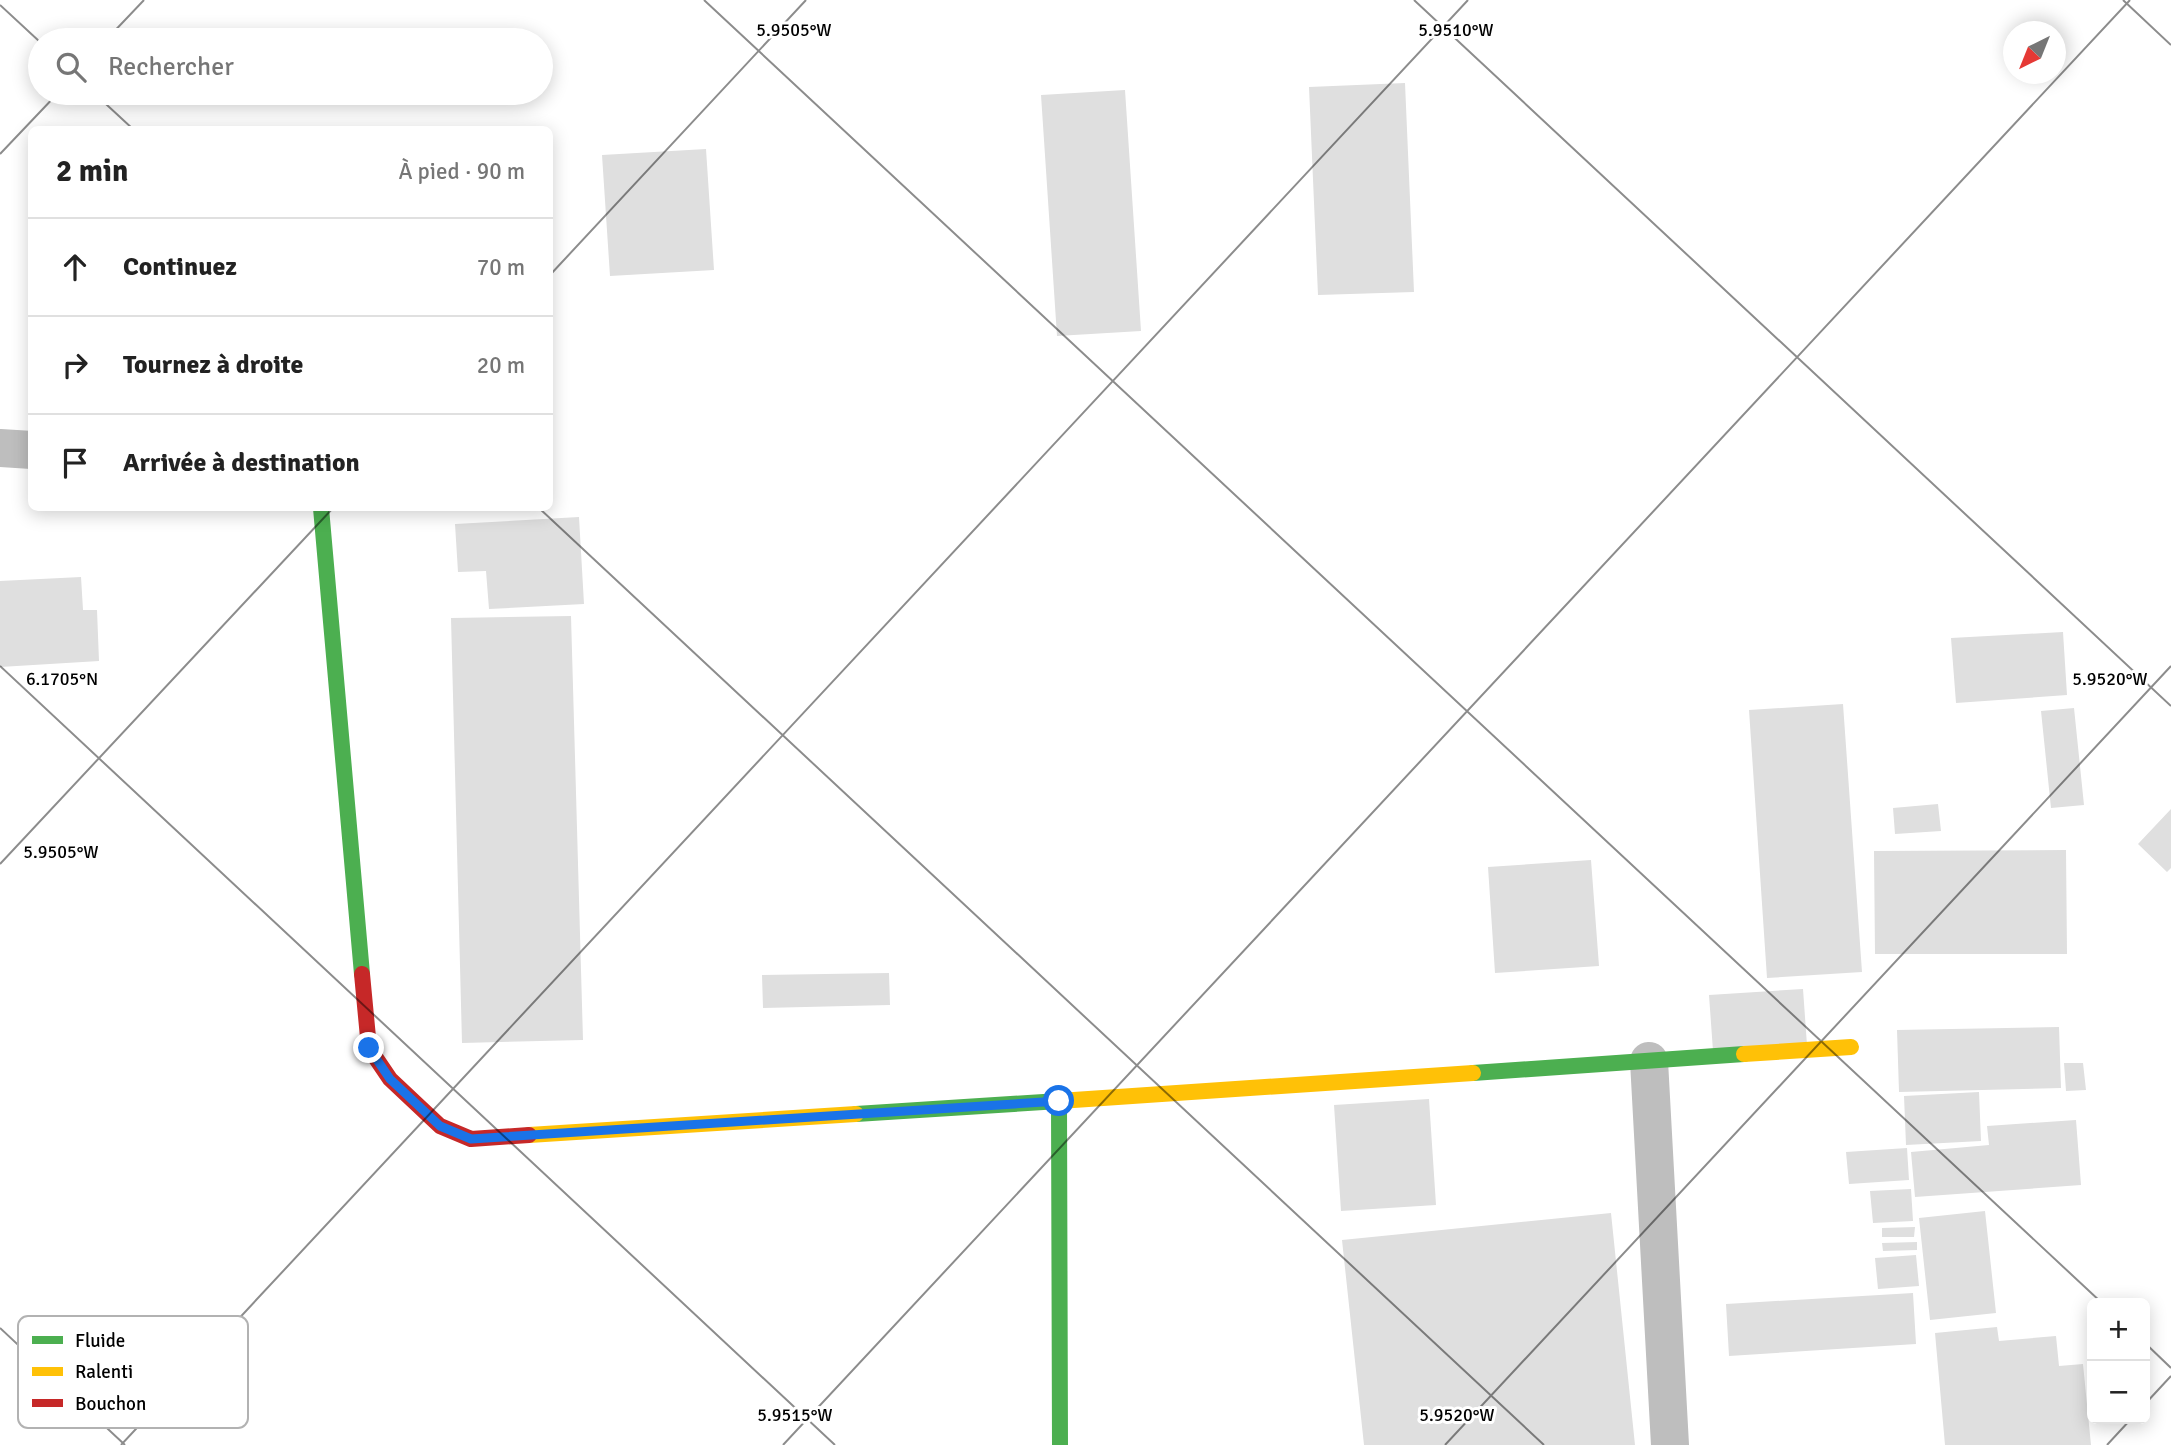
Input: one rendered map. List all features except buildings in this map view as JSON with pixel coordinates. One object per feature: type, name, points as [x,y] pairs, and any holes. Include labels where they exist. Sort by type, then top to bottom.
[{"type":"street","points":[[0,448],[28,450]]},
{"type":"street","points":[[321,511],[369,1048],[390,1079],[440,1126],[471,1139],[1851,1047]]},
{"type":"street","points":[[1649,1061],[1671,1445]]},
{"type":"street","points":[[1059,1101],[1060,1445]]},
{"type":"traffic: fast","points":[[321,511],[362,974]]},
{"type":"traffic: fast","points":[[1473,1073],[1744,1054]]},
{"type":"traffic: fast","points":[[856,1114],[1059,1101],[1060,1445]]},
{"type":"traffic: slow","points":[[1744,1054],[1851,1047]]},
{"type":"traffic: slow","points":[[1059,1101],[1473,1073]]},
{"type":"traffic: slow","points":[[529,1135],[856,1114]]},
{"type":"traffic: jam","points":[[362,974],[369,1048],[390,1079],[440,1126],[471,1139],[529,1135]]},
{"type":"route","points":[[369,1048],[390,1079],[440,1126],[471,1139],[1059,1101]]}]
